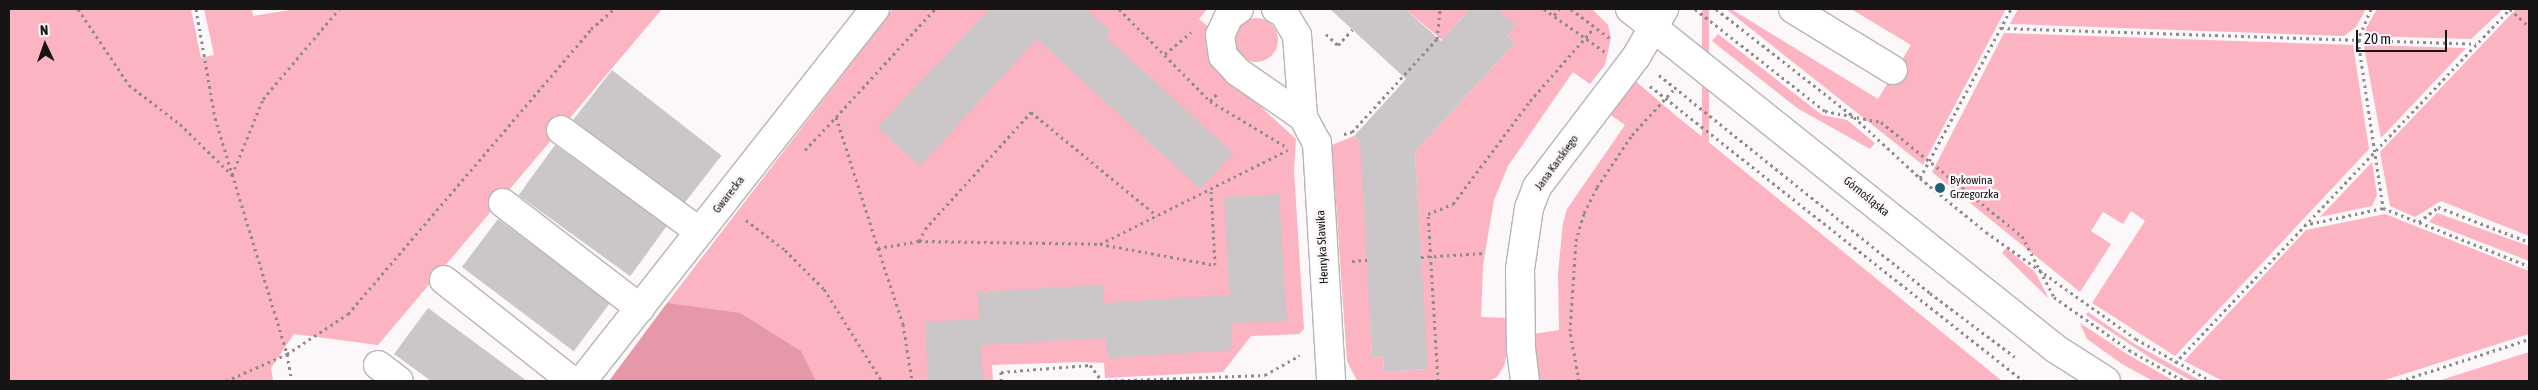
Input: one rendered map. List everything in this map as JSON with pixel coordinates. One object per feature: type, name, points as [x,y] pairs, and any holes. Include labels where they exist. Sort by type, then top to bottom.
[{"type":"street","name":"Gwarecka","points":[[582,381],[875,9]]},
{"type":"street","name":"Henryka Sławika","points":[[1239,9],[1229,16],[1220,34],[1223,56],[1238,72],[1303,117]]},
{"type":"street","name":"Henryka Sławika","points":[[1276,9],[1282,12],[1297,34],[1303,117],[1317,143],[1331,381]]},
{"type":"street","name":"Górnośląska","points":[[1630,9],[1658,17],[2056,349],[2106,381]]},
{"type":"street","points":[[1793,9],[1893,70]]},
{"type":"street","name":"Jana Karskiego","points":[[1525,381],[1521,350],[1520,269],[1529,208],[1537,187],[1631,62],[1658,17]]},
{"type":"street","points":[[562,130],[700,232]]},
{"type":"street","points":[[503,203],[640,308]]},
{"type":"street","points":[[444,280],[572,381]]},
{"type":"street","points":[[378,365],[399,381]]},
{"type":"path","points":[[78,9],[129,85],[180,124],[232,175]]},
{"type":"path","points":[[196,9],[215,118],[287,354],[292,381]]},
{"type":"path","points":[[232,175],[263,99],[339,9]]},
{"type":"path","points":[[226,381],[287,354],[348,314],[591,29],[614,9]]},
{"type":"path","points":[[803,152],[935,9]]},
{"type":"path","points":[[1544,9],[1585,37],[1676,87],[1930,293],[2024,364]]},
{"type":"path","points":[[1554,16],[1559,9]]},
{"type":"path","points":[[1572,9],[1631,62],[1666,98],[2022,381]]},
{"type":"path","points":[[1695,9],[1825,111],[1881,122],[2022,236],[2054,297],[2076,314],[2184,381]]},
{"type":"path","points":[[1716,9],[1854,117],[1920,178],[1986,232],[2038,267],[2136,339],[2175,363],[2211,381]]},
{"type":"path","points":[[1920,178],[2011,9]]},
{"type":"path","points":[[2371,9],[2358,40],[2383,208]]},
{"type":"path","points":[[2175,363],[2510,9],[2529,28]]},
{"type":"path","points":[[1424,381],[1438,381],[1428,214],[1453,204],[1530,100],[1594,28]]},
{"type":"path","points":[[2001,28],[2476,44]]},
{"type":"path","points":[[1579,381],[1570,331],[1576,240],[1584,213],[1597,187],[1632,135],[1676,87]]},
{"type":"path","points":[[919,241],[925,229],[1031,112],[1157,216]]},
{"type":"path","points":[[836,117],[903,324],[912,381]]},
{"type":"path","points":[[1100,244],[1293,148]]},
{"type":"path","points":[[878,248],[919,241],[1100,244],[1215,265],[1211,188]]},
{"type":"path","points":[[2418,222],[2438,207],[2529,242]]},
{"type":"path","points":[[2304,225],[2383,208],[2529,266]]},
{"type":"path","points":[[738,225],[748,212]]},
{"type":"path","points":[[744,218],[785,250],[824,289],[882,381]]},
{"type":"path","points":[[1421,257],[1485,253]]},
{"type":"path","points":[[2400,381],[2529,339]]},
{"type":"path","points":[[1000,381],[1001,372],[1090,365],[1102,381],[1264,375],[1308,350],[1329,348]]},
{"type":"shaded area","points":[[9,9],[191,9],[201,58],[214,55],[204,9],[252,9],[253,16],[297,9],[662,9],[378,345],[294,334],[271,368],[273,381],[9,381]]},
{"type":"shaded area","points":[[893,9],[1207,9],[1199,19],[1210,28],[1236,84],[1296,139],[1294,171],[1304,329],[1299,334],[1251,336],[1223,372],[1105,378],[1104,363],[1079,362],[992,365],[993,381],[816,381],[800,351],[667,303]]},
{"type":"shaded area","points":[[1405,9],[1470,9],[1442,40]]},
{"type":"shaded area","points":[[1497,9],[1592,9],[1608,25],[1611,38],[1605,65],[1590,84],[1573,72],[1508,166],[1494,200],[1483,265],[1481,317],[1506,318],[1508,350],[1504,366],[1497,377],[1489,381],[1357,381],[1347,361],[1332,145],[1354,136],[1363,145],[1372,358],[1383,357],[1384,372],[1427,369],[1415,152],[1515,43],[1507,35],[1515,25]]},
{"type":"shaded area","points":[[1702,9],[1709,9],[1709,185],[1702,185]]},
{"type":"shaded area","points":[[1726,9],[1731,9],[1878,99],[1911,45],[1851,9],[2006,9],[1923,165]]},
{"type":"shaded area","points":[[2018,9],[2366,9],[2356,27],[2344,36],[2010,24]]},
{"type":"shaded area","points":[[2377,9],[2503,9],[2471,39],[2365,36],[2366,28]]},
{"type":"shaded area","points":[[2516,9],[2529,9],[2529,236],[2441,201],[2415,217],[2390,206],[2380,152]]},
{"type":"shaded area","points":[[1252,18],[1260,18],[1272,24],[1278,40],[1272,56],[1260,62],[1252,62],[1240,56],[1234,44],[1234,36],[1240,24]]},
{"type":"shaded area","points":[[2004,33],[2353,45],[2369,149],[2175,356],[2092,303],[2145,221],[2131,211],[2123,224],[2103,212],[2091,231],[2111,244],[2080,292],[1932,172]]},
{"type":"shaded area","points":[[1718,34],[1822,115],[1847,120],[1875,143],[1870,149],[1797,108],[1712,41]]},
{"type":"shaded area","points":[[2367,45],[2466,48],[2381,138],[2364,47]]},
{"type":"shaded area","points":[[1632,78],[2002,381],[1540,381],[1533,334],[1559,330],[1558,273],[1563,223],[1567,209],[1625,125],[1605,111]]},
{"type":"shaded area","points":[[2372,162],[2377,195],[2372,206],[2320,217]]},
{"type":"shaded area","points":[[2437,213],[2529,246],[2529,261],[2429,222]]},
{"type":"shaded area","points":[[2385,214],[2529,271],[2529,334],[2382,381],[2223,381],[2184,361],[2306,230]]},
{"type":"shaded area","points":[[2006,248],[2035,272],[2049,299],[2002,253]]},
{"type":"shaded area","points":[[667,303],[740,313],[801,351],[816,381],[609,381]]},
{"type":"shaded area","points":[[2088,312],[2133,343],[2201,381],[2192,381],[2152,359],[2086,315]]},
{"type":"shaded area","points":[[2080,323],[2127,354],[2174,381],[2153,381],[2122,364],[2087,339]]},
{"type":"shaded area","points":[[2529,352],[2529,381],[2438,381]]},
{"type":"building","points":[[990,9],[1086,9],[1111,32],[1106,37],[1233,153],[1200,189],[1037,39],[920,166],[877,127]]},
{"type":"building","points":[[1330,9],[1405,9],[1441,41],[1470,9],[1497,9],[1516,25],[1507,35],[1515,43],[1415,152],[1428,369],[1384,372],[1383,357],[1372,358],[1360,142],[1354,136],[1406,79]]},
{"type":"building","points":[[612,70],[722,156],[683,205],[573,120]]},
{"type":"building","points":[[555,145],[667,226],[630,276],[519,195]]},
{"type":"building","points":[[1279,194],[1287,321],[1231,323],[1232,350],[1107,358],[1106,338],[981,345],[983,381],[928,381],[925,322],[979,319],[978,292],[1103,285],[1104,303],[1229,295],[1224,197]]},
{"type":"building","points":[[498,219],[610,303],[574,351],[462,267]]},
{"type":"building","points":[[428,308],[527,381],[431,381],[394,354]]},
{"type":"place","name":"Bykowina Grzegorzka","points":[[1940,188]]}]
